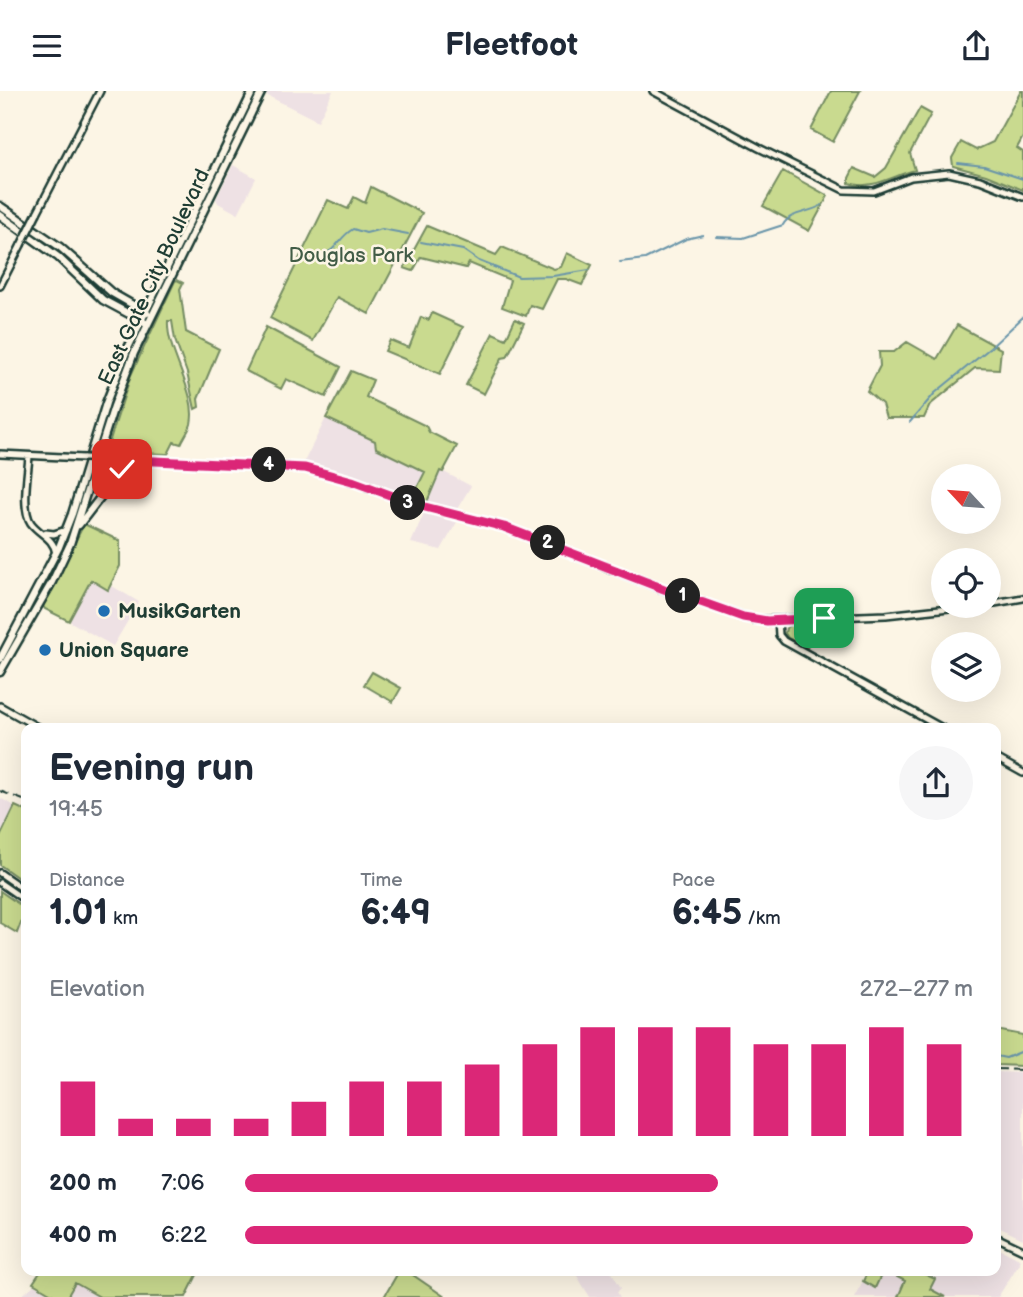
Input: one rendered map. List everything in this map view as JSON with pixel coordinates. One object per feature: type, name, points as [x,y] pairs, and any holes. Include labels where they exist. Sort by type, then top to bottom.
[{"type":"main road","points":[[0,286],[100,91]]},
{"type":"main road","name":"East Gate City Boulevard","points":[[148,314],[253,91]]},
{"type":"main road","name":"East Gate City Boulevard","points":[[0,659],[57,553],[106,403],[148,314],[262,91]]},
{"type":"main road","points":[[653,91],[844,190],[874,191],[911,177],[948,173],[980,180],[1023,197]]},
{"type":"main road","points":[[0,206],[55,243],[112,293],[148,314]]},
{"type":"main road","points":[[0,215],[58,257],[103,300],[144,322]]},
{"type":"main road","name":"East Gate City Boulevard","points":[[0,672],[52,582],[76,529],[144,322]]},
{"type":"main road","points":[[0,454],[305,468],[352,481],[417,505],[504,527],[743,617],[778,620],[931,610]]},
{"type":"main road","points":[[29,456],[27,515],[33,526],[53,543],[57,553]]},
{"type":"main road","points":[[76,529],[122,469],[133,460]]},
{"type":"main road","points":[[43,533],[54,534],[66,530]]},
{"type":"main road","points":[[1001,602],[1023,598]]},
{"type":"main road","points":[[778,620],[779,635],[784,641],[933,723]]},
{"type":"main road","points":[[0,706],[31,723]]},
{"type":"main road","points":[[1001,761],[1023,773]]},
{"type":"main road","points":[[0,873],[21,888]]},
{"type":"main road","points":[[0,883],[21,898]]},
{"type":"main road","points":[[1001,1239],[1023,1250]]},
{"type":"shaded area","points":[[269,91],[333,91],[318,121],[266,95]]},
{"type":"shaded area","points":[[233,165],[256,178],[238,214],[218,203],[216,199]]},
{"type":"shaded area","points":[[326,418],[375,441],[376,448],[425,472],[412,498],[348,473],[304,462]]},
{"type":"shaded area","points":[[440,470],[471,486],[457,509],[427,502]]},
{"type":"shaded area","points":[[424,513],[457,522],[441,550],[411,543]]},
{"type":"shaded area","name":"MusikGarten","points":[[91,579],[108,589],[112,586],[139,602],[113,646],[69,621]]},
{"type":"shaded area","points":[[0,798],[15,806],[0,837]]},
{"type":"shaded area","points":[[1001,1072],[1023,1073],[1023,1239],[1001,1228]]},
{"type":"shaded area","points":[[1001,1250],[1020,1262],[998,1297],[945,1297],[930,1289],[935,1279],[929,1276],[1001,1276]]},
{"type":"shaded area","points":[[577,1276],[614,1276],[621,1288],[617,1292],[620,1297],[590,1297]]},
{"type":"shaded area","points":[[881,1276],[894,1276],[905,1281],[898,1297],[854,1297],[863,1281],[875,1288]]},
{"type":"shaded area","points":[[75,1283],[100,1297],[67,1297]]},
{"type":"shaded area","points":[[34,1285],[57,1297],[20,1297]]},
{"type":"green space","points":[[831,91],[860,91],[833,142],[811,130]]},
{"type":"green space","points":[[1021,91],[1023,137],[1017,148],[1023,152],[1023,190],[986,175],[953,166],[952,158],[961,142],[976,150],[993,142]]},
{"type":"green space","points":[[920,108],[931,114],[910,153],[915,170],[874,184],[849,183],[854,168],[875,177],[886,168]]},
{"type":"green space","points":[[783,171],[828,196],[809,231],[763,206]]},
{"type":"green space","name":"Douglas Park","points":[[371,187],[422,213],[369,314],[337,297],[313,341],[270,318],[328,200],[348,209],[354,197],[365,203]]},
{"type":"green space","points":[[427,226],[496,255],[502,247],[554,269],[561,267],[567,253],[592,265],[582,285],[566,279],[557,279],[542,309],[530,305],[526,316],[502,307],[510,280],[469,263],[466,268],[421,257],[413,271],[404,268]]},
{"type":"green space","points":[[177,280],[183,283],[180,289],[186,332],[219,349],[198,399],[199,407],[195,409],[172,321],[168,321],[172,346],[190,399],[192,412],[189,429],[181,444],[174,442],[168,454],[106,452],[131,375]]},
{"type":"green space","points":[[432,313],[463,327],[440,374],[385,351],[390,340],[409,348],[421,317],[429,320]]},
{"type":"green space","points":[[515,319],[524,323],[484,394],[466,385],[493,333],[506,339]]},
{"type":"green space","points":[[957,325],[1001,349],[999,369],[975,368],[930,405],[924,418],[886,418],[882,404],[867,391],[880,366],[879,352],[894,352],[907,342],[937,359]]},
{"type":"green space","points":[[266,327],[341,367],[326,397],[286,379],[281,389],[246,371]]},
{"type":"green space","points":[[351,371],[373,380],[366,397],[426,426],[429,432],[457,446],[443,472],[440,471],[427,502],[412,498],[425,472],[376,448],[375,441],[326,418]]},
{"type":"green space","points":[[84,524],[120,541],[120,566],[108,590],[91,580],[69,621],[43,606]]},
{"type":"green space","points":[[830,623],[831,640],[814,636],[807,648],[788,638],[785,633],[791,624]]},
{"type":"green space","points":[[372,672],[401,688],[393,702],[364,685]]},
{"type":"green space","points":[[15,806],[21,809],[21,880],[0,865],[0,837]]},
{"type":"green space","points":[[0,891],[21,906],[21,922],[17,933],[0,923]]},
{"type":"green space","points":[[1001,1031],[1023,1035],[1023,1066],[1001,1065]]},
{"type":"green space","points":[[38,1276],[196,1276],[186,1297],[100,1297],[75,1283],[67,1297],[57,1297],[33,1283]]},
{"type":"green space","points":[[396,1276],[414,1276],[445,1297],[384,1297]]},
{"type":"green space","points":[[866,1276],[881,1276],[875,1288],[863,1281]]},
{"type":"green space","points":[[896,1276],[929,1276],[935,1279],[930,1289],[945,1297],[898,1297],[905,1281]]},
{"type":"waterway","points":[[958,163],[984,166],[1023,179]]},
{"type":"waterway","points":[[716,237],[743,238],[783,225],[790,217],[822,205]]},
{"type":"waterway","points":[[320,256],[331,251],[353,229],[366,233],[382,229],[408,234]]},
{"type":"waterway","points":[[620,262],[645,259],[686,239],[703,235]]},
{"type":"waterway","points":[[421,242],[463,250],[479,261],[519,277],[553,276],[589,270]]},
{"type":"waterway","points":[[910,422],[935,393],[1023,317]]},
{"type":"waterway","points":[[1001,1057],[1006,1058],[1023,1051]]},
{"type":"railway","points":[[0,791],[21,799]]},
{"type":"railway","points":[[1001,1069],[1023,1070]]},
{"type":"place","name":"MusikGarten","points":[[104,611]]},
{"type":"place","name":"Union Square","points":[[45,650]]},
{"type":"route","points":[[122,469],[133,460],[305,468],[352,481],[406,502],[504,527],[743,617],[767,621],[824,618]]}]
